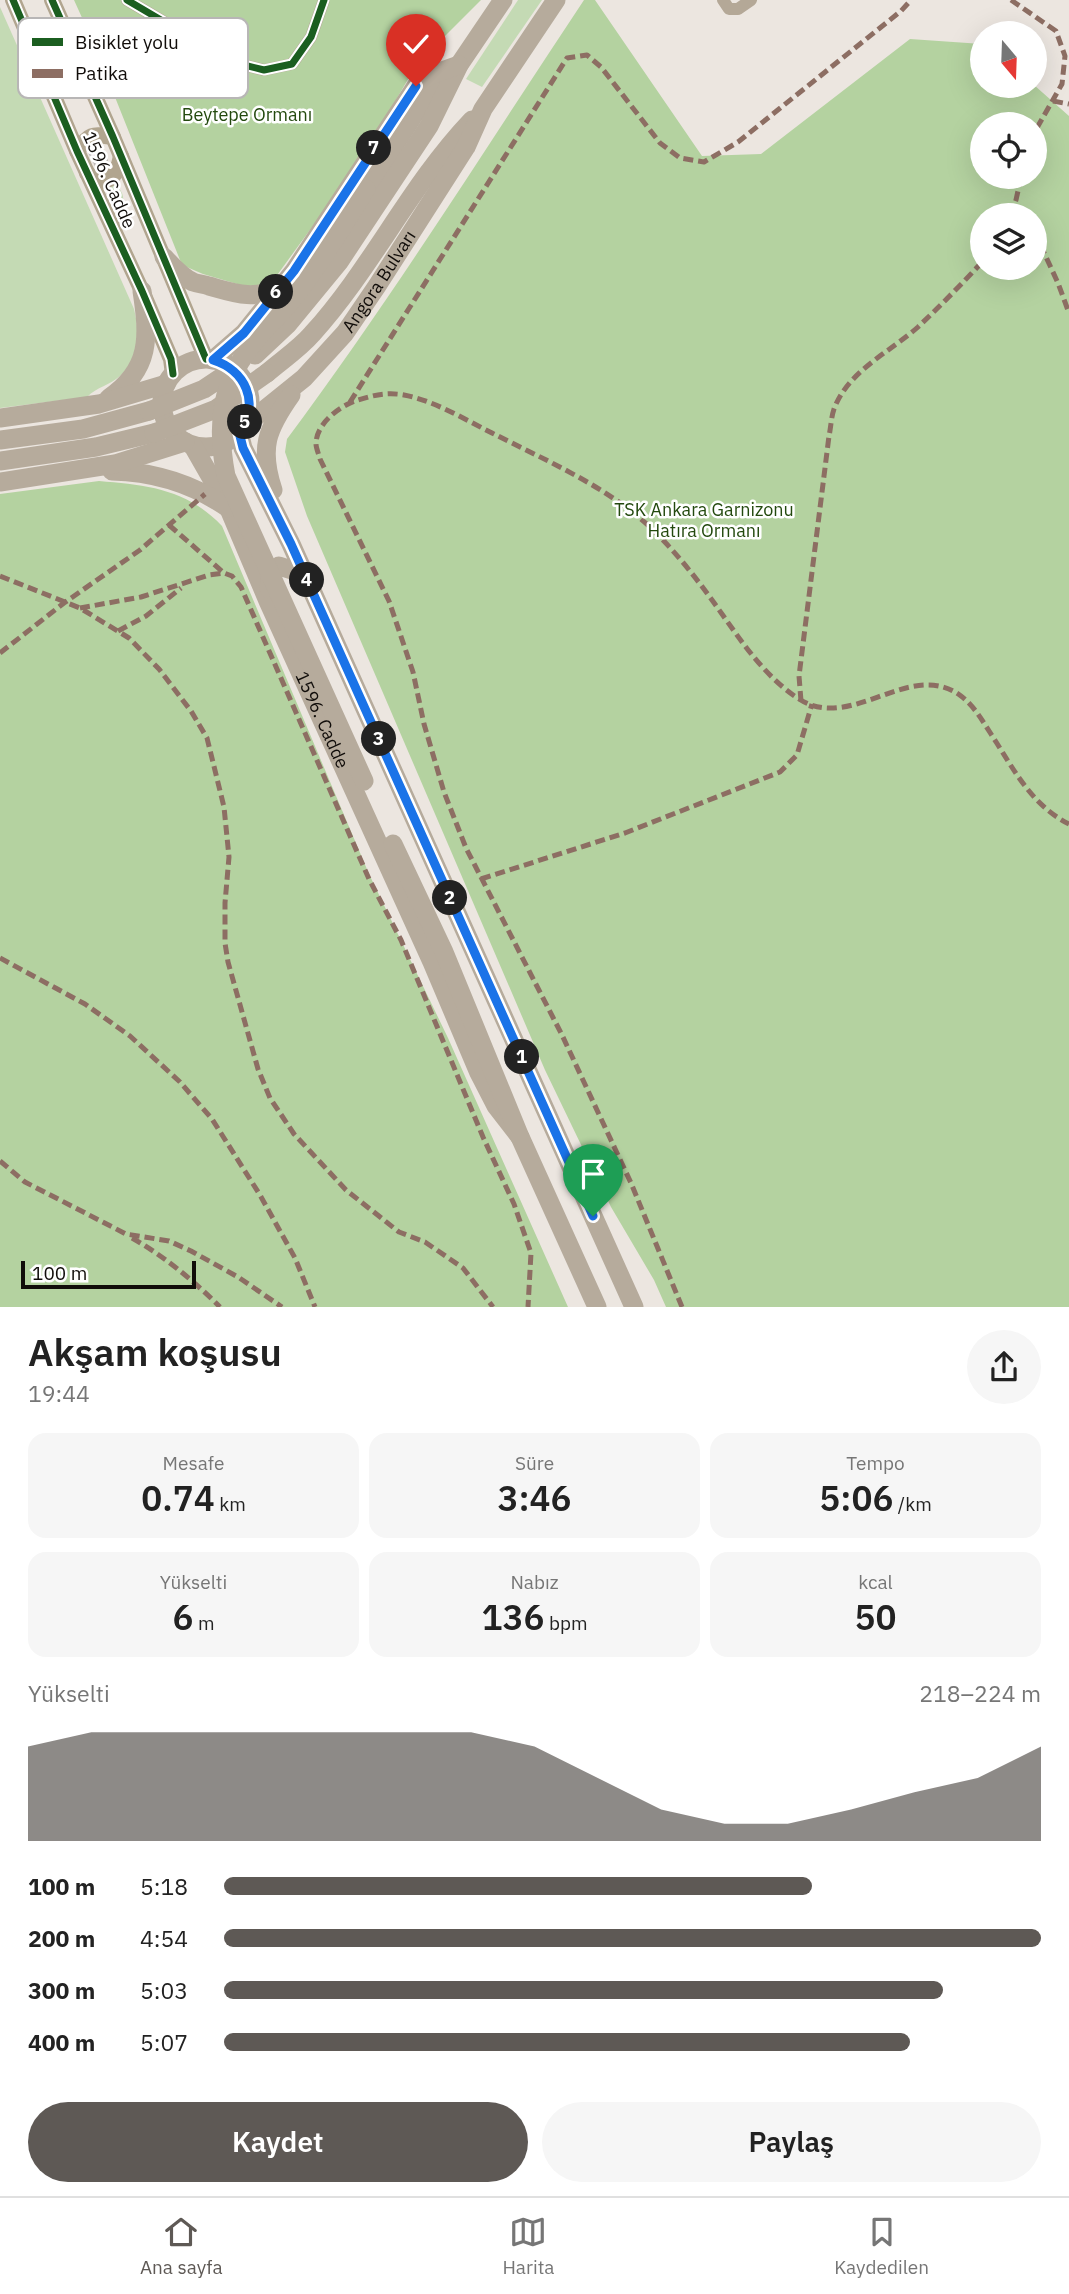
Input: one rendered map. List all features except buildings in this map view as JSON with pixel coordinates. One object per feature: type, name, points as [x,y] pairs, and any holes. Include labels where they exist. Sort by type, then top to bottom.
[{"type":"main road","name":"1596. Cadde","points":[[13,0],[21,18]]},
{"type":"main road","name":"1596. Cadde","points":[[52,0],[60,18]]},
{"type":"main road","points":[[0,440],[83,429],[149,411],[204,389],[255,355],[288,324],[338,262],[429,126],[458,65],[503,0]]},
{"type":"main road","name":"Angora Bulvarı","points":[[83,470],[189,444],[217,446],[228,441],[234,430],[297,383],[345,333],[377,286],[466,148],[483,109],[556,0]]},
{"type":"main road","points":[[234,430],[225,398],[238,366],[254,342],[295,297],[430,90],[458,65]]},
{"type":"main road","points":[[0,418],[99,404],[169,379],[188,363],[210,360],[244,333],[294,271],[416,86],[428,76],[458,65]]},
{"type":"main road","name":"1596. Cadde","points":[[56,98],[171,359],[162,407],[164,419],[171,430],[189,444],[229,509],[479,1073],[496,1106],[520,1137]]},
{"type":"main road","name":"1596. Cadde","points":[[95,98],[210,360],[226,364],[243,381],[250,404],[234,430],[226,476],[444,952],[520,1137],[597,1307]]},
{"type":"main road","name":"Angora Bulvarı","points":[[0,461],[96,447],[154,433],[216,409],[267,373],[310,336],[336,305],[422,179],[450,143],[483,109]]},
{"type":"main road","points":[[77,151],[86,138],[95,134],[113,138]]},
{"type":"main road","points":[[87,173],[95,180],[109,180],[118,171],[121,156]]},
{"type":"main road","points":[[164,257],[192,282],[228,292],[257,295],[268,293],[282,285]]},
{"type":"main road","points":[[99,404],[119,391],[133,376],[144,355],[147,332],[142,291]]},
{"type":"main road","points":[[244,333],[240,345],[241,353],[263,385],[297,383]]},
{"type":"main road","points":[[291,544],[266,469],[264,454],[276,416],[297,383]]},
{"type":"main road","name":"1596. Cadde","points":[[234,430],[309,583],[634,1307]]},
{"type":"main road","points":[[0,482],[83,470],[139,472],[166,477],[205,494],[229,509]]},
{"type":"main road","points":[[268,601],[271,573],[279,566],[298,572],[309,583]]},
{"type":"street","points":[[127,0],[157,18]]},
{"type":"street","points":[[248,66],[264,70],[292,64],[311,37],[324,0]]},
{"type":"street","points":[[723,0],[729,9],[738,9],[751,0]]},
{"type":"green space","name":"Beytepe Ormanı","points":[[74,0],[481,0],[417,64],[360,161],[275,278],[256,287],[203,274],[182,265],[115,98],[248,98],[248,18],[82,18]]},
{"type":"green space","points":[[518,0],[542,0],[482,87],[466,79]]},
{"type":"green space","name":"TSK Ankara Garnizonu Hatıra Ormanı","points":[[584,0],[595,0],[702,156],[761,154],[910,39],[970,43],[970,98],[1047,97],[1069,116],[1069,1307],[666,1307],[654,1280],[611,1207],[545,1070],[307,516],[285,452],[287,439],[402,276]]},
{"type":"green space","points":[[0,7],[18,48],[18,98],[40,98],[134,309],[137,336],[134,354],[126,369],[116,379],[87,397],[0,408]]},
{"type":"green space","points":[[115,185],[123,196],[122,210],[109,195],[108,188]]},
{"type":"green space","points":[[99,481],[165,491],[195,504],[222,526],[369,874],[448,1038],[568,1307],[0,1307],[0,494]]},
{"type":"marked path","points":[[350,402],[567,58],[587,55],[601,67],[660,143],[680,158],[704,162],[738,142],[901,11],[911,0]]},
{"type":"marked path","points":[[1011,0],[1056,31],[1065,56],[1062,84],[1046,112]]},
{"type":"marked path","points":[[1053,101],[1069,104]]},
{"type":"marked path","points":[[1015,203],[1018,189]]},
{"type":"marked path","points":[[1047,259],[1069,313]]},
{"type":"marked path","points":[[801,701],[799,676],[834,409],[840,396],[859,373],[918,327],[970,274]]},
{"type":"marked path","points":[[682,1307],[631,1183],[562,1035],[466,848],[444,792],[424,724],[413,672],[389,601],[320,459],[317,436],[325,422],[344,406],[358,400],[381,394],[404,395],[449,411],[580,478],[622,504],[673,550],[762,667],[799,699],[819,707],[840,708],[901,689],[922,685],[942,687],[961,696],[970,704],[1033,796],[1069,824]]},
{"type":"marked path","points":[[0,653],[64,603],[140,550],[205,494]]},
{"type":"marked path","points":[[169,525],[224,573]]},
{"type":"marked path","points":[[80,608],[141,597],[209,575],[224,573],[232,576],[241,587],[369,879],[401,940],[483,1137],[514,1204],[531,1253],[528,1307]]},
{"type":"marked path","points":[[0,576],[80,608],[129,638],[159,669],[191,711],[207,738],[224,807],[229,857],[225,903],[228,962],[258,1069],[270,1098],[294,1134],[346,1190],[399,1232],[425,1242],[463,1268],[493,1307]]},
{"type":"marked path","points":[[118,631],[146,616],[181,588]]},
{"type":"marked path","points":[[481,879],[625,833],[780,772],[797,755],[812,704]]},
{"type":"marked path","points":[[0,958],[85,1004],[130,1036],[180,1082],[212,1119],[260,1195],[295,1258],[315,1307]]},
{"type":"marked path","points":[[0,1161],[25,1182],[126,1234],[169,1241],[191,1251],[238,1277],[282,1307]]},
{"type":"marked path","points":[[132,1238],[178,1270],[220,1307]]},
{"type":"cycle path","points":[[13,0],[21,18]]},
{"type":"cycle path","points":[[52,0],[60,18]]},
{"type":"cycle path","points":[[127,0],[157,18]]},
{"type":"cycle path","points":[[248,66],[264,70],[292,64],[311,37],[324,0]]},
{"type":"cycle path","points":[[55,98],[142,291],[171,359],[173,374]]},
{"type":"cycle path","points":[[96,98],[206,359]]},
{"type":"route","points":[[416,86],[294,271],[244,333],[213,360],[236,371],[248,392],[248,416],[239,432],[243,448],[291,544],[593,1216]]}]
